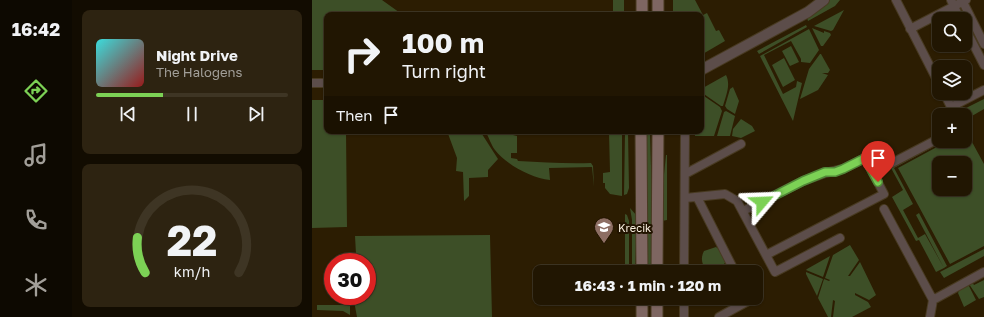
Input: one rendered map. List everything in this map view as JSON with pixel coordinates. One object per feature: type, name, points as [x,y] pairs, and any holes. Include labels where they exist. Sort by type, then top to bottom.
[{"type":"main road","points":[[642,0],[642,12]]},
{"type":"main road","points":[[658,0],[658,12]]},
{"type":"main road","points":[[641,134],[642,265]]},
{"type":"main road","points":[[657,265],[658,134]]},
{"type":"main road","points":[[642,305],[642,317]]},
{"type":"main road","points":[[657,305],[657,317]]},
{"type":"street","points":[[704,68],[808,12],[824,0]]},
{"type":"street","points":[[896,0],[932,71]]},
{"type":"street","points":[[910,29],[952,3],[963,1],[984,44]]},
{"type":"street","points":[[952,3],[956,12]]},
{"type":"street","points":[[972,42],[984,65]]},
{"type":"street","points":[[312,83],[324,83]]},
{"type":"street","points":[[948,100],[951,107],[984,90]]},
{"type":"street","points":[[684,265],[685,134]]},
{"type":"street","points":[[892,163],[932,142]]},
{"type":"street","points":[[685,174],[741,144]]},
{"type":"street","points":[[743,210],[803,181],[825,172],[835,172],[865,158],[884,194],[766,255]]},
{"type":"street","points":[[685,198],[725,194],[737,201],[775,272],[840,238]]},
{"type":"street","points":[[697,197],[731,265]]},
{"type":"street","points":[[884,209],[934,300],[930,317]]},
{"type":"street","points":[[934,300],[984,272]]},
{"type":"street","points":[[684,305],[684,317]]},
{"type":"street","points":[[719,317],[741,305]]},
{"type":"green space","points":[[312,0],[382,0],[399,12],[324,12],[324,70],[312,70]]},
{"type":"green space","points":[[613,0],[624,0],[624,12],[613,12]]},
{"type":"green space","points":[[673,0],[695,0],[701,12],[673,12]]},
{"type":"green space","points":[[829,0],[840,0],[835,6],[808,21],[807,18]]},
{"type":"green space","points":[[844,10],[833,30],[831,31],[814,26]]},
{"type":"green space","points":[[707,13],[716,31],[719,30],[725,41],[704,53],[704,14]]},
{"type":"green space","points":[[806,25],[807,27],[759,54],[757,51]]},
{"type":"green space","points":[[812,28],[824,33],[824,31],[830,33],[831,35],[823,46],[821,46]]},
{"type":"green space","points":[[809,29],[819,50],[810,63],[801,62],[801,59],[791,41],[764,55],[783,94],[796,87],[797,81],[802,83],[793,121],[760,56]]},
{"type":"green space","points":[[791,46],[799,62],[790,66],[782,51]]},
{"type":"green space","points":[[820,54],[830,70],[828,73],[822,73],[828,75],[818,90],[800,99],[809,69]]},
{"type":"green space","points":[[784,58],[795,80],[783,87],[772,65]]},
{"type":"green space","points":[[726,75],[728,90],[723,106],[704,94],[704,87]]},
{"type":"green space","points":[[733,87],[739,101],[735,114],[725,106],[730,89]]},
{"type":"green space","points":[[704,96],[720,107],[722,111],[714,136],[695,136],[695,134],[704,134]]},
{"type":"green space","points":[[984,99],[984,109],[972,116],[972,108],[966,108]]},
{"type":"green space","points":[[312,100],[324,100],[324,134],[346,134],[347,227],[312,228]]},
{"type":"green space","points":[[961,105],[963,108],[957,108],[958,106]]},
{"type":"green space","points":[[726,111],[735,116],[730,136],[717,136],[724,112]]},
{"type":"green space","points":[[741,119],[752,126],[755,131],[741,138],[732,136],[733,129]]},
{"type":"green space","points":[[448,134],[482,134],[498,159],[488,170],[488,177],[469,178],[469,196],[464,201],[463,172],[456,171],[457,158]]},
{"type":"green space","points":[[486,134],[513,134],[517,136],[517,153],[511,153],[511,158],[517,159],[518,161],[591,163],[593,166],[594,187],[592,167],[549,168],[550,180],[543,179],[527,174],[513,166],[500,156],[492,146]]},
{"type":"green space","points":[[609,134],[622,134],[622,196],[610,194],[605,188],[605,183],[603,183],[603,173],[610,172]]},
{"type":"green space","points":[[625,134],[628,134],[629,188],[627,194],[624,195]]},
{"type":"green space","points":[[646,134],[650,134],[654,265],[647,265]]},
{"type":"green space","points":[[972,142],[984,164],[984,246],[950,264],[898,168],[935,148],[972,148]]},
{"type":"green space","points":[[932,145],[932,147],[894,168],[913,204],[903,210],[918,238],[925,234],[944,268],[936,272],[919,240],[916,241],[892,197],[903,190],[891,168]]},
{"type":"green space","points":[[666,155],[667,220],[662,221],[662,194]]},
{"type":"green space","points":[[630,208],[637,216],[635,265],[632,265],[632,220]]},
{"type":"green space","points":[[919,213],[947,266],[944,268],[916,215]]},
{"type":"green space","points":[[625,214],[627,215],[629,221],[629,265],[625,265]]},
{"type":"green space","points":[[490,235],[492,317],[357,317],[355,305],[376,305],[376,253],[356,253],[355,236]]},
{"type":"green space","points":[[850,245],[859,260],[848,276],[850,276],[860,262],[876,295],[869,300],[855,293],[855,295],[868,302],[871,307],[852,317],[833,317],[835,301],[833,300],[831,317],[828,317],[818,298],[824,279],[830,280],[825,278],[833,255]]},
{"type":"green space","points":[[716,247],[720,250],[726,262],[723,265],[704,265],[702,257],[704,251]]},
{"type":"green space","points":[[984,249],[984,256],[944,278],[940,272]]},
{"type":"green space","points":[[830,256],[823,277],[806,270],[807,269]]},
{"type":"green space","points":[[806,272],[823,279],[817,296],[806,274]]},
{"type":"green space","points":[[984,280],[984,297],[979,299],[969,284],[972,282],[974,285]]},
{"type":"green space","points":[[968,284],[976,300],[964,307],[958,293],[960,289]]},
{"type":"green space","points":[[317,305],[350,305],[350,315],[343,311],[317,310]]},
{"type":"place","name":"Krecik","points":[[604,244]]},
{"type":"route","points":[[762,202],[803,181],[825,172],[835,172],[865,158],[878,182]]}]
